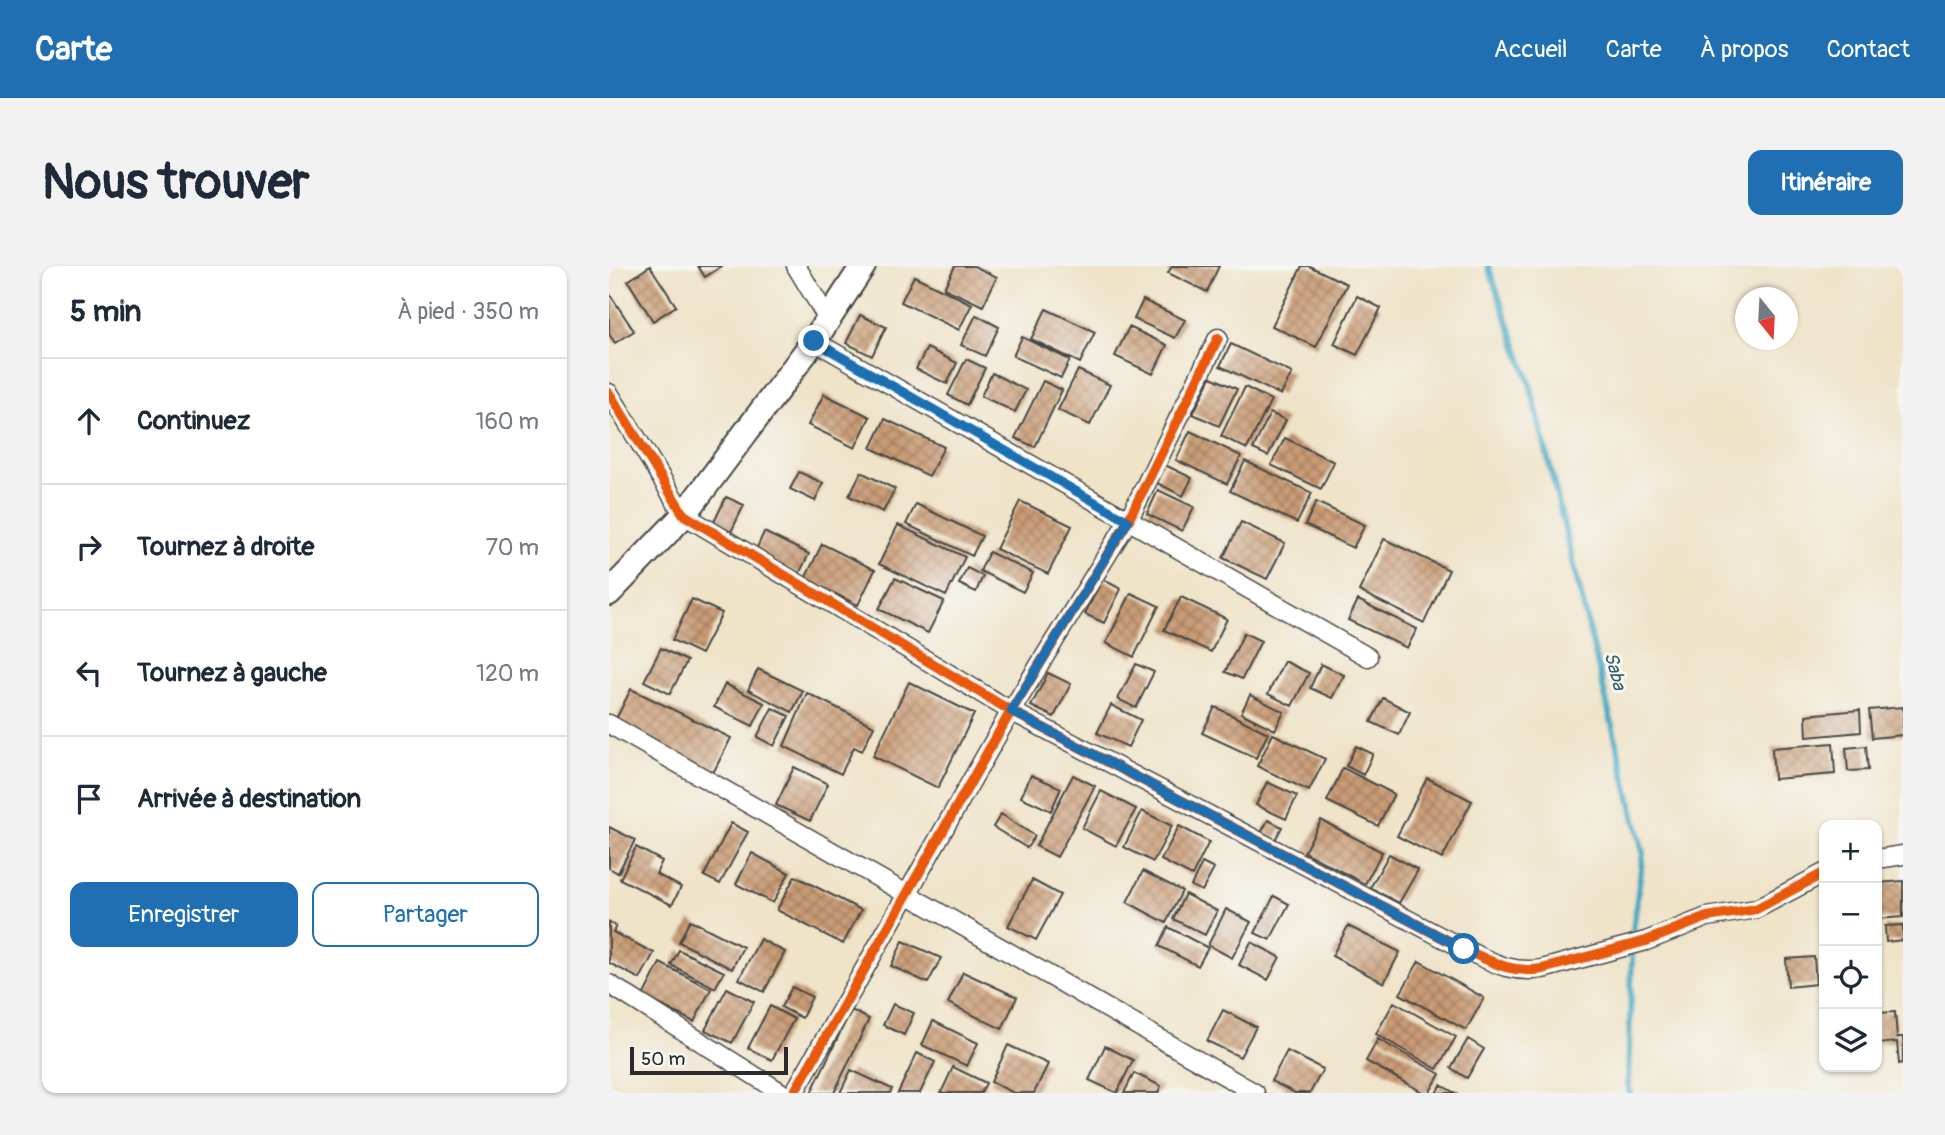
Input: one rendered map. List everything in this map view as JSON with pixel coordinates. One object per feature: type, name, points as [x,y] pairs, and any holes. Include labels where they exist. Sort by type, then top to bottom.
[{"type":"street","points":[[796,266],[828,319]]},
{"type":"street","points":[[609,593],[684,515],[814,341],[863,266]]},
{"type":"street","points":[[794,1093],[1011,711],[1128,521],[1218,338]]},
{"type":"street","points":[[814,341],[1368,657]]},
{"type":"street","points":[[609,393],[684,515],[1011,711],[1464,949],[1510,970],[1525,972],[1542,969],[1646,941],[1707,917],[1756,909],[1819,876]]},
{"type":"street","points":[[609,724],[1255,1093]]},
{"type":"street","points":[[1882,858],[1903,855]]},
{"type":"street","points":[[609,984],[782,1093]]},
{"type":"building","points":[[650,266],[676,306],[653,321],[628,281]]},
{"type":"building","points":[[698,266],[722,266],[705,277]]},
{"type":"building","points":[[955,266],[974,266],[997,277],[983,306],[944,288]]},
{"type":"building","points":[[1172,266],[1219,266],[1207,292],[1168,273]]},
{"type":"building","points":[[1302,266],[1309,266],[1347,284],[1316,347],[1272,326]]},
{"type":"building","points":[[914,276],[972,304],[959,330],[901,302]]},
{"type":"building","points":[[609,293],[634,331],[615,343],[609,334]]},
{"type":"building","points":[[1357,296],[1381,308],[1357,355],[1334,344]]},
{"type":"building","points":[[1143,300],[1185,320],[1175,338],[1134,319]]},
{"type":"building","points":[[1046,309],[1095,332],[1080,363],[1031,339]]},
{"type":"building","points":[[860,315],[886,327],[872,356],[846,343]]},
{"type":"building","points":[[976,315],[999,327],[985,356],[961,345]]},
{"type":"building","points":[[1129,327],[1167,345],[1153,374],[1115,356]]},
{"type":"building","points":[[1022,337],[1070,360],[1061,378],[1013,356]]},
{"type":"building","points":[[1231,344],[1292,373],[1281,395],[1220,366]]},
{"type":"building","points":[[927,348],[957,363],[947,384],[916,369]]},
{"type":"building","points":[[966,359],[985,368],[967,405],[948,395]]},
{"type":"building","points":[[1078,370],[1110,385],[1090,425],[1058,410]]},
{"type":"building","points":[[992,373],[1026,390],[1015,412],[981,396]]},
{"type":"building","points":[[1211,377],[1237,389],[1219,426],[1193,414]]},
{"type":"building","points":[[1043,381],[1062,390],[1035,447],[1015,438]]},
{"type":"building","points":[[1245,387],[1271,400],[1247,449],[1221,436]]},
{"type":"building","points":[[824,394],[870,417],[855,448],[808,425]]},
{"type":"building","points":[[1270,413],[1286,420],[1268,456],[1253,449]]},
{"type":"building","points":[[885,419],[944,447],[929,476],[871,448]]},
{"type":"building","points":[[1190,431],[1241,456],[1227,484],[1176,460]]},
{"type":"building","points":[[1285,438],[1334,462],[1321,489],[1271,465]]},
{"type":"building","points":[[1245,461],[1312,493],[1297,523],[1230,491]]},
{"type":"building","points":[[1165,465],[1192,478],[1183,496],[1157,483]]},
{"type":"building","points":[[799,472],[823,483],[815,501],[790,489]]},
{"type":"building","points":[[861,472],[895,489],[883,512],[849,496]]},
{"type":"building","points":[[1158,490],[1194,507],[1182,531],[1147,514]]},
{"type":"building","points":[[726,497],[744,505],[731,532],[713,524]]},
{"type":"building","points":[[1020,501],[1072,526],[1048,574],[996,549]]},
{"type":"building","points":[[1316,502],[1365,525],[1353,548],[1305,525]]},
{"type":"building","points":[[916,504],[982,536],[972,556],[906,524]]},
{"type":"building","points":[[1241,522],[1285,543],[1267,579],[1223,558]]},
{"type":"building","points":[[898,525],[965,557],[946,596],[879,564]]},
{"type":"building","points":[[764,532],[809,554],[799,574],[755,552]]},
{"type":"building","points":[[1384,539],[1449,570],[1424,623],[1359,591]]},
{"type":"building","points":[[822,544],[875,570],[858,605],[805,579]]},
{"type":"building","points":[[989,552],[1033,573],[1023,592],[980,571]]},
{"type":"building","points":[[967,568],[983,576],[976,592],[959,584]]},
{"type":"building","points":[[895,578],[944,601],[928,633],[879,609]]},
{"type":"building","points":[[1102,579],[1121,589],[1104,623],[1085,614]]},
{"type":"building","points":[[1131,593],[1159,606],[1134,657],[1106,643]]},
{"type":"building","points":[[1181,597],[1227,619],[1211,652],[1164,630]]},
{"type":"building","points":[[692,599],[722,613],[701,654],[672,640]]},
{"type":"building","points":[[1358,600],[1417,629],[1407,648],[1348,620]]},
{"type":"building","points":[[1244,633],[1261,641],[1242,679],[1225,672]]},
{"type":"building","points":[[661,648],[687,661],[670,694],[644,681]]},
{"type":"building","points":[[1284,661],[1309,673],[1292,706],[1268,694]]},
{"type":"building","points":[[1136,664],[1154,672],[1136,708],[1118,699]]},
{"type":"building","points":[[1321,664],[1344,675],[1332,698],[1310,688]]},
{"type":"building","points":[[758,669],[803,691],[792,712],[748,690]]},
{"type":"building","points":[[1048,673],[1071,684],[1054,717],[1031,706]]},
{"type":"building","points":[[909,682],[974,714],[938,788],[873,756]]},
{"type":"building","points":[[725,684],[764,703],[753,726],[714,707]]},
{"type":"building","points":[[631,689],[731,738],[712,775],[612,727]]},
{"type":"building","points":[[807,693],[874,726],[862,751],[854,747],[841,774],[784,746]]},
{"type":"building","points":[[1250,695],[1284,712],[1275,730],[1241,713]]},
{"type":"building","points":[[1383,698],[1410,712],[1399,735],[1371,722]]},
{"type":"building","points":[[1111,705],[1141,720],[1128,747],[1097,733]]},
{"type":"building","points":[[1215,707],[1268,733],[1256,758],[1202,733]]},
{"type":"building","points":[[1903,707],[1903,735],[1872,738],[1869,710]]},
{"type":"building","points":[[772,708],[789,716],[774,746],[757,737]]},
{"type":"building","points":[[1860,710],[1861,732],[1807,737],[1806,715]]},
{"type":"building","points":[[1273,734],[1325,759],[1309,791],[1257,766]]},
{"type":"building","points":[[1833,743],[1835,774],[1774,779],[1772,748]]},
{"type":"building","points":[[1356,746],[1373,754],[1363,775],[1346,766]]},
{"type":"building","points":[[1866,746],[1868,770],[1848,771],[1846,748]]},
{"type":"building","points":[[794,767],[828,784],[810,821],[776,805]]},
{"type":"building","points":[[1343,768],[1394,794],[1378,826],[1327,801]]},
{"type":"building","points":[[1031,775],[1061,788],[1051,811],[1021,797]]},
{"type":"building","points":[[1073,775],[1095,786],[1057,857],[1036,846]]},
{"type":"building","points":[[1427,778],[1472,801],[1442,859],[1397,836]]},
{"type":"building","points":[[1267,782],[1297,796],[1286,819],[1256,805]]},
{"type":"building","points":[[1101,791],[1136,809],[1116,846],[1082,828]]},
{"type":"building","points":[[1142,811],[1172,826],[1153,862],[1124,847]]},
{"type":"building","points":[[1001,814],[1035,836],[1027,848],[993,827]]},
{"type":"building","points":[[1268,820],[1282,827],[1275,840],[1261,833]]},
{"type":"building","points":[[1321,820],[1382,852],[1365,884],[1304,852]]},
{"type":"building","points":[[731,823],[748,832],[720,884],[704,876]]},
{"type":"building","points":[[1179,826],[1209,842],[1192,876],[1161,860]]},
{"type":"building","points":[[609,827],[635,840],[618,873],[609,868]]},
{"type":"building","points":[[636,847],[662,861],[656,874],[681,887],[672,905],[620,879]]},
{"type":"building","points":[[752,853],[789,873],[773,903],[736,884]]},
{"type":"building","points":[[1389,854],[1418,870],[1399,903],[1370,888]]},
{"type":"building","points":[[1202,863],[1214,869],[1202,891],[1191,886]]},
{"type":"building","points":[[1143,871],[1182,891],[1166,923],[1127,902]]},
{"type":"building","points":[[795,876],[861,910],[843,944],[777,910]]},
{"type":"building","points":[[1032,880],[1060,895],[1036,940],[1008,926]]},
{"type":"building","points":[[1903,881],[1903,917],[1882,919],[1882,883]]},
{"type":"building","points":[[1185,894],[1217,911],[1205,935],[1173,919]]},
{"type":"building","points":[[1274,896],[1289,904],[1270,940],[1255,933]]},
{"type":"building","points":[[1226,909],[1251,922],[1232,958],[1208,945]]},
{"type":"building","points":[[690,920],[743,947],[732,969],[679,942]]},
{"type":"building","points":[[609,922],[616,926],[613,932],[654,953],[640,979],[609,963]]},
{"type":"building","points":[[1903,925],[1903,940],[1886,942],[1885,926]]},
{"type":"building","points":[[1348,926],[1400,952],[1384,983],[1332,956]]},
{"type":"building","points":[[1168,927],[1208,948],[1198,966],[1159,946]]},
{"type":"building","points":[[760,939],[785,952],[764,992],[739,979]]},
{"type":"building","points":[[903,941],[941,958],[928,983],[891,966]]},
{"type":"building","points":[[1251,942],[1280,957],[1268,980],[1239,965]]},
{"type":"building","points":[[679,950],[724,972],[715,988],[671,965]]},
{"type":"building","points":[[1814,957],[1816,984],[1788,987],[1786,959]]},
{"type":"building","points":[[1419,961],[1484,998],[1466,1030],[1400,994]]},
{"type":"building","points":[[660,963],[711,989],[694,1022],[643,996]]},
{"type":"building","points":[[963,972],[1017,997],[1002,1029],[948,1003]]},
{"type":"building","points":[[792,987],[812,997],[802,1018],[781,1007]]},
{"type":"building","points":[[727,988],[754,1002],[732,1043],[705,1030]]},
{"type":"building","points":[[1394,1002],[1456,1037],[1437,1069],[1376,1034]]},
{"type":"building","points":[[893,1004],[914,1013],[904,1035],[883,1025]]},
{"type":"building","points":[[770,1006],[794,1019],[772,1060],[748,1048]]},
{"type":"building","points":[[851,1010],[869,1019],[834,1093],[811,1093]]},
{"type":"building","points":[[1223,1010],[1256,1027],[1240,1057],[1207,1041]]},
{"type":"building","points":[[1895,1012],[1897,1037],[1903,1037],[1903,1063],[1899,1064],[1897,1042],[1882,1044],[1882,1013]]},
{"type":"building","points":[[933,1021],[978,1043],[967,1066],[922,1045]]},
{"type":"building","points":[[1378,1039],[1440,1074],[1429,1093],[1424,1093],[1366,1061]]},
{"type":"building","points":[[1468,1039],[1484,1049],[1467,1078],[1451,1068]]},
{"type":"building","points":[[1008,1045],[1048,1064],[1034,1093],[1014,1093],[991,1082]]},
{"type":"building","points":[[1105,1046],[1133,1060],[1117,1093],[1089,1080]]},
{"type":"building","points":[[1287,1051],[1323,1069],[1310,1093],[1295,1093],[1271,1081]]},
{"type":"building","points":[[917,1053],[935,1062],[920,1093],[898,1093]]},
{"type":"building","points":[[953,1067],[986,1083],[981,1093],[941,1093]]},
{"type":"building","points":[[851,1070],[892,1089],[890,1093],[840,1093]]},
{"type":"building","points":[[1134,1073],[1161,1086],[1158,1093],[1124,1093]]},
{"type":"building","points":[[1441,1085],[1455,1093],[1436,1093]]},
{"type":"waterway","name":"Saba","points":[[1488,266],[1530,384],[1643,853],[1633,930],[1628,1083],[1630,1093]]},
{"type":"cycle path","points":[[794,1093],[1011,711],[1128,521],[1218,338]]},
{"type":"cycle path","points":[[609,393],[684,515],[1011,711],[1493,962],[1521,970],[1542,969],[1646,941],[1707,917],[1756,909],[1819,876]]},
{"type":"route","points":[[814,341],[1128,521],[1011,711],[1464,949]]}]
